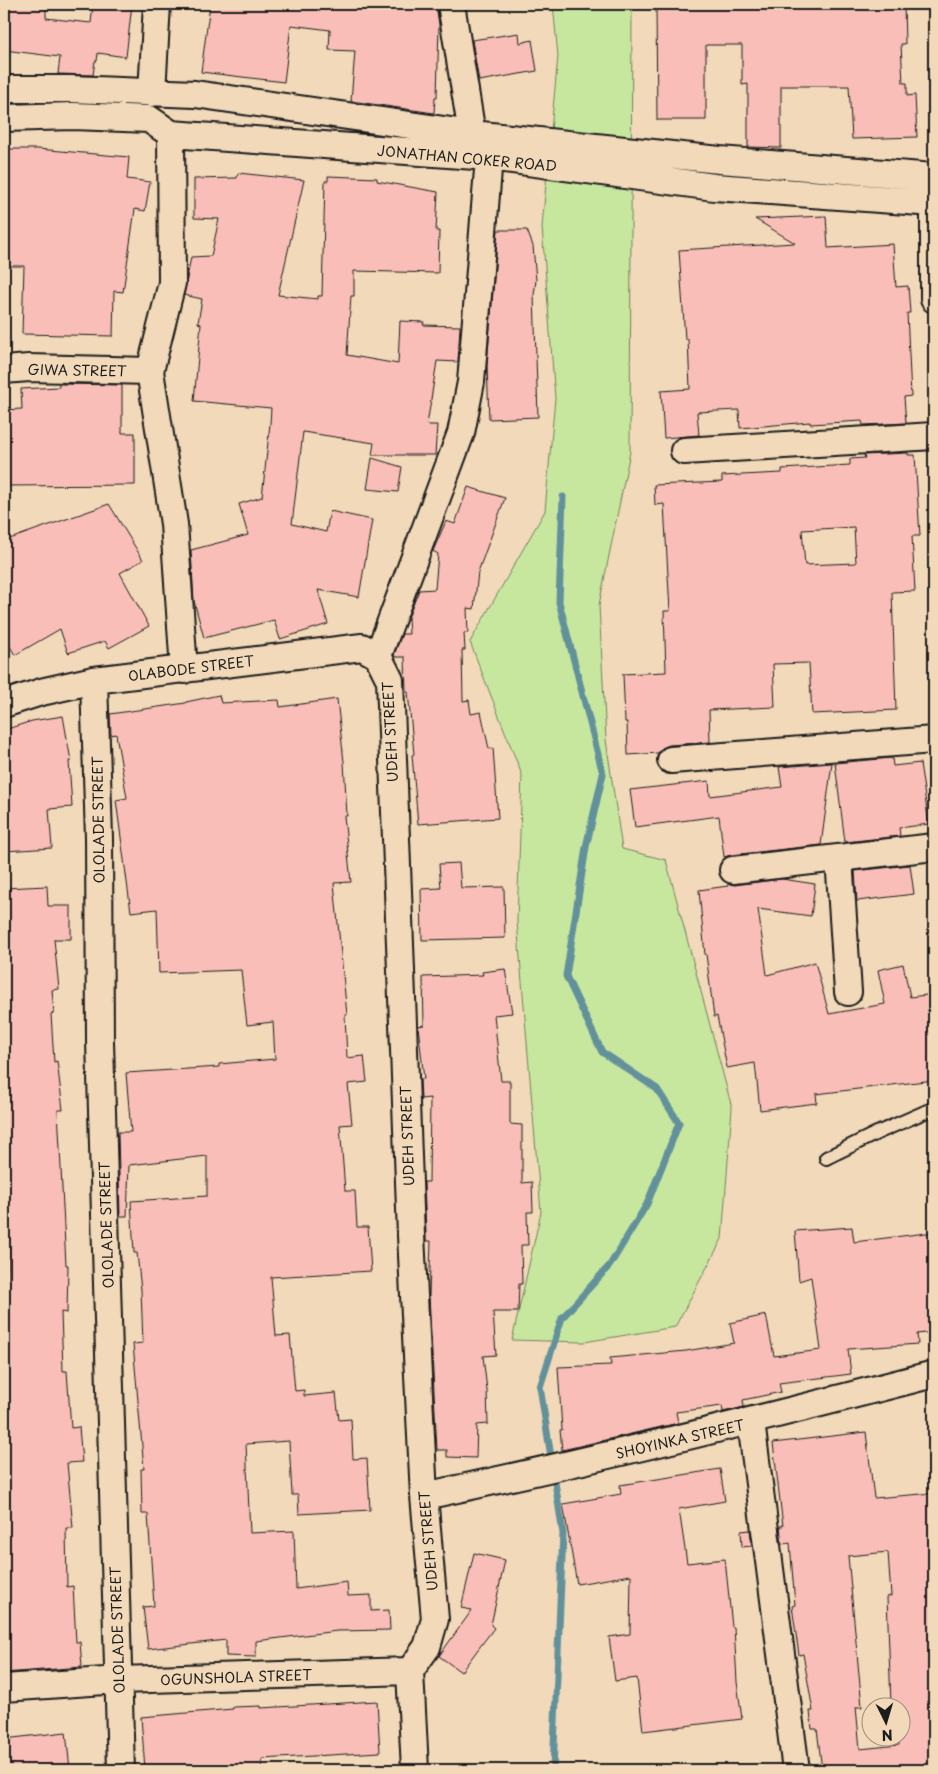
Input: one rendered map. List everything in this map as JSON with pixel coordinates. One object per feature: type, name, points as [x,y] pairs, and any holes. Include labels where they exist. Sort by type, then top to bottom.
[{"type":"street","points":[[152,93],[157,4]]},
{"type":"street","points":[[451,4],[472,134]]},
{"type":"street","name":"JONATHAN COKER ROAD","points":[[4,89],[71,89],[195,94],[472,134],[720,160],[934,177]]},
{"type":"street","points":[[4,118],[73,116],[149,118],[171,134],[172,283],[150,371],[174,524],[184,670]]},
{"type":"street","name":"JONATHAN COKER ROAD","points":[[171,134],[490,157],[714,187],[934,203]]},
{"type":"street","points":[[378,656],[461,433],[471,382],[490,157]]},
{"type":"street","points":[[934,203],[934,299]]},
{"type":"street","name":"GIWA STREET","points":[[4,370],[29,368],[150,371]]},
{"type":"street","points":[[684,451],[934,436]]},
{"type":"street","name":"OLABODE STREET","points":[[4,704],[41,692],[94,680],[362,647],[378,656]]},
{"type":"street","name":"UDEH STREET","points":[[378,656],[390,680],[410,1235],[424,1496],[435,1619],[427,1647],[410,1671]]},
{"type":"street","name":"OLOLADE STREET","points":[[94,680],[99,838],[100,1041],[121,1770]]},
{"type":"street","points":[[671,760],[934,740]]},
{"type":"street","points":[[734,870],[934,848]]},
{"type":"street","points":[[839,858],[848,992]]},
{"type":"street","name":"SHOYINKA STREET","points":[[424,1496],[567,1466],[751,1422],[934,1374]]},
{"type":"street","points":[[751,1422],[796,1770]]},
{"type":"street","points":[[410,1671],[415,1770]]},
{"type":"street","name":"OGUNSHOLA STREET","points":[[4,1688],[119,1680],[410,1671]]},
{"type":"lane","points":[[826,1158],[934,1108]]},
{"type":"green space","points":[[553,4],[632,4],[630,452],[599,605],[606,740],[622,849],[666,860],[732,1108],[722,1239],[675,1327],[584,1342],[512,1340],[541,1212],[517,921],[522,775],[470,642],[545,511],[555,398],[542,227],[558,56]]},
{"type":"building","points":[[4,4],[46,4],[46,18],[91,23],[93,4],[132,4],[126,57],[98,53],[93,75],[58,74],[60,57],[4,50]]},
{"type":"building","points":[[210,4],[436,4],[439,25],[437,97],[435,97],[434,113],[351,101],[355,51],[329,50],[330,30],[291,25],[284,82],[201,72]]},
{"type":"building","points":[[904,4],[905,44],[901,44],[903,83],[907,83],[907,96],[915,95],[917,137],[852,139],[849,86],[781,86],[781,148],[748,147],[748,84],[742,85],[742,45],[706,45],[706,120],[657,120],[656,5]]},
{"type":"building","points":[[519,33],[520,43],[532,40],[537,71],[479,81],[472,40]]},
{"type":"building","points":[[4,149],[38,149],[129,157],[127,179],[150,182],[145,211],[135,209],[123,292],[114,291],[113,336],[22,334],[24,266],[4,266]]},
{"type":"building","points":[[238,173],[304,180],[278,295],[318,299],[318,296],[322,296],[325,181],[328,181],[328,176],[377,178],[377,181],[438,192],[436,231],[439,231],[438,273],[354,271],[354,296],[351,296],[347,355],[398,364],[400,321],[424,322],[423,325],[460,326],[458,362],[437,361],[427,425],[437,425],[435,455],[372,455],[374,443],[303,432],[292,524],[326,532],[330,511],[372,520],[359,597],[318,590],[328,624],[280,639],[274,620],[204,638],[194,601],[191,550],[248,535],[239,504],[262,497],[270,424],[271,408],[194,401],[201,324],[198,323],[202,299],[184,295],[191,257],[211,256],[219,219],[194,218],[194,179],[237,178]]},
{"type":"building","points":[[826,216],[828,248],[893,244],[896,287],[908,286],[910,313],[907,313],[911,396],[904,397],[906,423],[863,425],[862,421],[810,424],[810,422],[740,428],[739,410],[697,412],[699,435],[664,438],[661,391],[690,389],[688,339],[685,339],[679,250],[795,243],[755,219]]},
{"type":"building","points":[[498,230],[527,230],[533,246],[536,280],[534,295],[538,417],[489,419],[487,365]]},
{"type":"building","points":[[59,384],[122,385],[122,433],[135,433],[135,485],[4,486],[4,410],[22,409],[21,389],[59,387]]},
{"type":"building","points":[[908,453],[908,455],[915,455],[920,536],[912,536],[915,591],[892,592],[896,710],[812,714],[809,663],[773,664],[775,707],[709,710],[710,742],[669,745],[662,748],[658,753],[628,755],[623,674],[666,672],[664,611],[670,611],[664,504],[655,505],[654,485],[722,482],[722,476],[782,473],[782,469],[850,465],[850,459],[865,458],[864,455]],"holes":[[[854,527],[856,563],[805,565],[802,530]]]},
{"type":"building","points":[[372,458],[402,467],[398,492],[367,489]]},
{"type":"building","points":[[468,487],[505,498],[478,572],[474,609],[467,608],[468,633],[464,633],[465,650],[462,650],[463,701],[469,700],[471,714],[481,712],[489,749],[493,748],[498,818],[418,824],[412,755],[414,754],[408,692],[406,692],[405,657],[395,657],[394,655],[402,634],[409,634],[408,618],[419,590],[435,589],[438,554],[433,551],[446,521],[455,524]]},
{"type":"building","points":[[109,504],[143,560],[120,573],[149,626],[109,648],[105,641],[68,653],[60,629],[15,655],[4,636],[4,541]]},
{"type":"building","points":[[219,695],[221,703],[279,700],[280,707],[337,699],[344,762],[347,816],[344,816],[351,882],[334,883],[347,1015],[345,1015],[347,1058],[364,1056],[367,1082],[348,1084],[352,1124],[340,1125],[345,1191],[355,1191],[357,1227],[368,1227],[371,1271],[271,1277],[276,1336],[290,1335],[295,1391],[304,1390],[304,1396],[336,1393],[339,1420],[351,1419],[353,1459],[367,1458],[370,1510],[299,1514],[298,1495],[292,1495],[289,1441],[246,1444],[250,1533],[294,1531],[296,1589],[347,1582],[348,1596],[371,1595],[371,1611],[389,1610],[390,1630],[337,1631],[256,1641],[256,1657],[226,1656],[226,1640],[148,1649],[143,1607],[154,1606],[148,1514],[142,1514],[141,1469],[144,1469],[133,1344],[143,1343],[141,1290],[137,1253],[134,1253],[131,1201],[207,1196],[207,1156],[129,1165],[127,1216],[120,1216],[118,1132],[131,1132],[126,1073],[219,1067],[219,1064],[275,1059],[273,1022],[247,1025],[241,970],[159,973],[157,909],[131,912],[116,800],[127,798],[116,734],[111,735],[110,714],[186,703]]},
{"type":"building","points":[[63,716],[71,761],[69,761],[72,807],[49,809],[52,848],[4,851],[4,730],[32,721]]},
{"type":"building","points":[[892,758],[893,766],[920,763],[929,824],[899,828],[900,836],[845,842],[835,763]]},
{"type":"building","points":[[832,763],[821,845],[724,857],[719,816],[635,827],[630,790],[709,781],[710,796],[782,787],[779,767]]},
{"type":"building","points":[[459,863],[461,888],[504,887],[505,938],[422,940],[421,889],[441,888],[439,864]]},
{"type":"building","points":[[910,865],[914,894],[857,901],[855,871]]},
{"type":"building","points":[[782,879],[815,884],[811,916],[758,909],[767,975],[815,962],[829,1014],[885,1004],[878,970],[903,964],[910,997],[934,994],[934,1080],[816,1094],[817,1103],[760,1110],[755,1063],[727,1068],[717,1016],[714,1017],[705,955],[699,890],[728,886],[728,884],[735,885]]},
{"type":"building","points":[[47,886],[48,906],[71,906],[71,939],[54,939],[59,989],[52,990],[54,1013],[51,1014],[54,1062],[57,1061],[63,1110],[58,1110],[66,1265],[68,1265],[67,1313],[61,1312],[63,1371],[67,1371],[71,1428],[79,1427],[82,1462],[67,1463],[73,1528],[66,1528],[67,1587],[73,1586],[76,1642],[80,1642],[82,1667],[4,1673],[4,1328],[7,1328],[9,1239],[4,1240],[4,888]]},
{"type":"building","points":[[505,969],[512,1013],[494,1015],[501,1081],[510,1081],[510,1124],[522,1125],[522,1183],[532,1182],[533,1212],[527,1212],[528,1245],[521,1245],[522,1284],[519,1284],[518,1312],[493,1312],[496,1355],[483,1356],[488,1424],[477,1425],[476,1458],[447,1457],[447,1450],[437,1450],[429,1295],[431,1241],[426,1241],[424,1182],[429,1182],[430,1098],[421,1099],[420,1079],[424,1079],[418,1026],[424,1025],[423,977],[483,975],[482,972]]},
{"type":"building","points":[[852,1227],[854,1242],[934,1232],[934,1332],[917,1334],[918,1344],[848,1349],[851,1374],[779,1383],[781,1392],[743,1400],[744,1407],[723,1412],[722,1406],[676,1412],[678,1423],[562,1450],[558,1367],[611,1365],[610,1358],[686,1351],[734,1343],[730,1323],[766,1315],[774,1356],[821,1350],[811,1277],[799,1281],[795,1231]]},
{"type":"building","points":[[866,1432],[874,1498],[934,1493],[934,1770],[822,1770],[817,1729],[812,1729],[810,1711],[813,1711],[803,1654],[799,1655],[792,1606],[795,1605],[790,1543],[782,1544],[780,1526],[783,1526],[773,1443]],"holes":[[[888,1552],[891,1596],[887,1597],[891,1696],[910,1696],[910,1746],[860,1749],[856,1707],[860,1707],[861,1696],[848,1556]]]},
{"type":"building","points":[[720,1469],[725,1501],[679,1509],[687,1563],[725,1559],[732,1627],[734,1627],[737,1682],[742,1719],[643,1731],[637,1678],[615,1681],[609,1637],[630,1634],[631,1575],[577,1584],[563,1504],[621,1494],[620,1485]]},
{"type":"building","points":[[750,1530],[752,1546],[742,1547],[741,1531]]},
{"type":"building","points":[[474,1553],[505,1560],[491,1625],[494,1628],[461,1672],[439,1656],[472,1610],[461,1608]]},
{"type":"building","points":[[377,1701],[380,1752],[262,1759],[261,1770],[188,1770],[188,1766],[145,1769],[141,1717],[233,1709],[233,1707],[261,1706],[261,1708]]},
{"type":"building","points":[[66,1732],[70,1770],[4,1770],[4,1739]]},
{"type":"waterway","points":[[553,1770],[563,1533],[540,1387],[562,1318],[610,1265],[647,1204],[679,1123],[657,1089],[602,1052],[566,976],[586,847],[603,774],[559,602],[563,497]]}]
